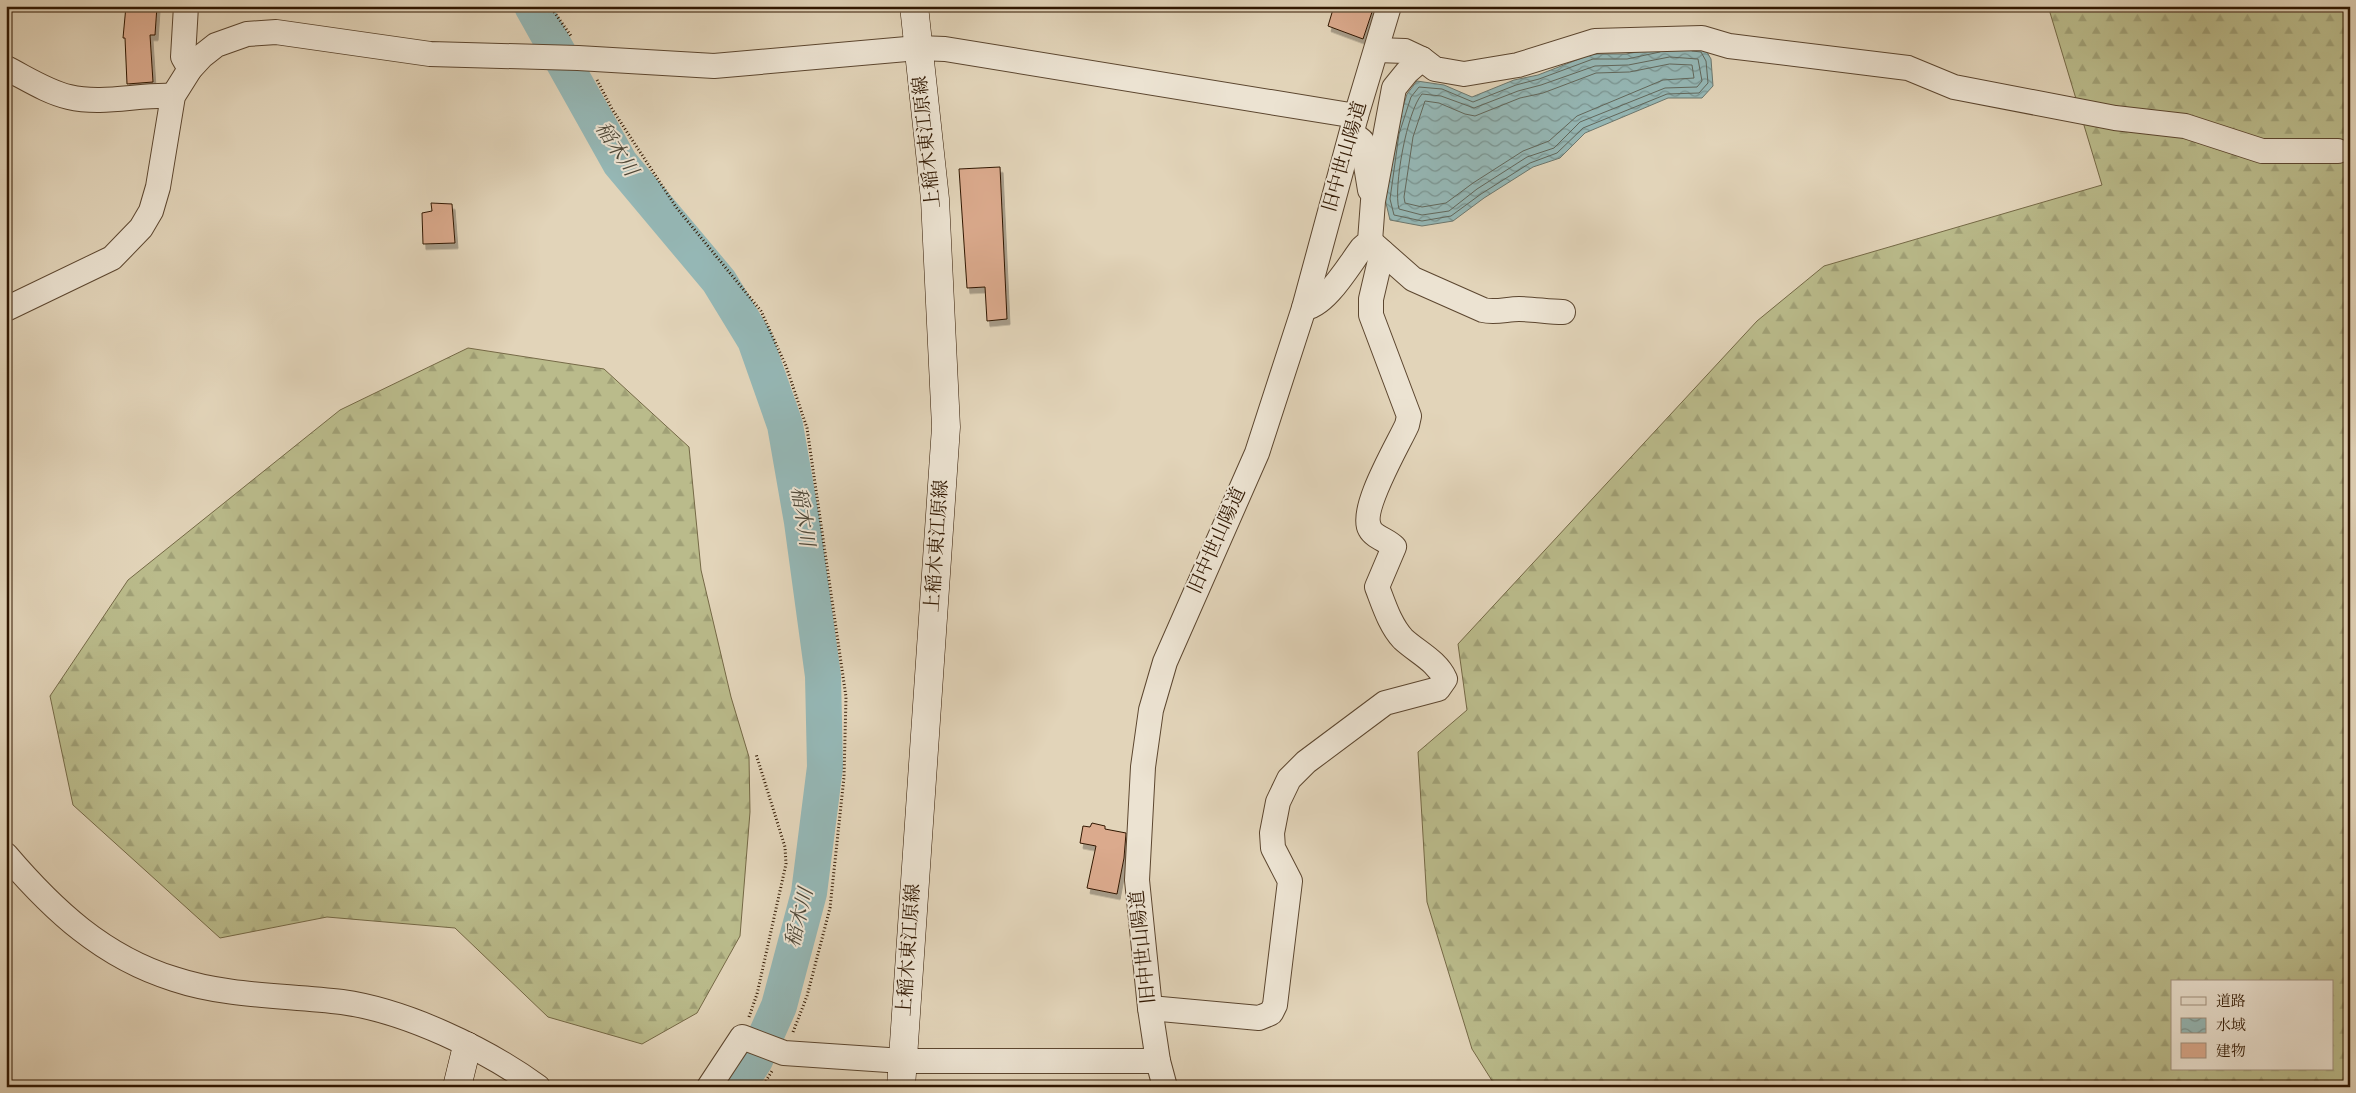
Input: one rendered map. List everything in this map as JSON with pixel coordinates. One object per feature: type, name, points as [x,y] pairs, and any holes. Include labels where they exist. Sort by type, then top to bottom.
[{"type":"main road","name":"上稲木東江原線","points":[[902,1074],[946,427],[935,199],[914,6]]},
{"type":"main road","points":[[457,1087],[467,1046]]},
{"type":"street","points":[[186,6],[183,57],[190,69]]},
{"type":"street","name":"旧中世山陽道","points":[[1165,1087],[1158,1061],[1150,1008],[1137,880],[1143,766],[1151,710],[1164,662],[1257,453],[1304,308],[1354,124],[1389,6]]},
{"type":"street","points":[[6,309],[112,258],[141,228],[151,211],[158,187],[173,96],[190,69],[202,56],[216,45],[247,34],[276,32],[430,54],[583,58],[714,66],[918,48],[945,49],[1354,124],[1362,141],[1373,201],[1376,247],[1371,315],[1409,416],[1407,425],[1368,510],[1367,522],[1370,530],[1394,547],[1378,587],[1386,613],[1402,638],[1441,670],[1445,679],[1438,689],[1385,704],[1306,762],[1289,779],[1278,802],[1272,833],[1273,848],[1290,881],[1275,1005],[1271,1013],[1259,1018],[1150,1008]]},
{"type":"street","points":[[1377,50],[1405,51],[1422,59],[1435,69],[1464,74],[1518,65],[1595,41],[1702,38],[1729,46],[1908,68],[1954,87],[2115,118],[2184,126],[2262,151],[2338,151]]},
{"type":"street","points":[[1373,201],[1394,88],[1406,72],[1422,59]]},
{"type":"street","points":[[6,68],[70,98],[94,100],[173,96]]},
{"type":"street","points":[[1304,308],[1311,308],[1321,302],[1362,248],[1376,247],[1414,279],[1483,310],[1490,312],[1523,309],[1537,312],[1564,312]]},
{"type":"street","points":[[6,855],[48,902],[78,929],[101,946],[134,964],[172,979],[211,990],[344,1002],[398,1016],[443,1033],[510,1066],[538,1087]]},
{"type":"street","points":[[709,1087],[745,1038],[782,1052],[902,1074],[1158,1061]]},
{"type":"path","points":[[550,6],[612,109],[676,207],[761,310],[786,366],[807,428],[846,697],[844,777],[830,908],[807,996],[782,1052]]},
{"type":"path","points":[[745,1038],[757,994],[786,864],[786,847],[756,754]]},
{"type":"green space","points":[[2048,6],[2350,6],[2350,1087],[1496,1087],[1472,1049],[1427,902],[1418,752],[1467,710],[1458,644],[1757,321],[1824,266],[2102,185]]},
{"type":"green space","points":[[468,348],[604,369],[689,447],[701,570],[731,697],[749,757],[750,812],[740,936],[697,1013],[642,1044],[548,1017],[455,928],[327,917],[220,938],[73,805],[50,696],[128,580],[340,410]]},
{"type":"water","points":[[1669,46],[1704,47],[1711,59],[1713,86],[1702,98],[1668,98],[1585,133],[1560,158],[1533,167],[1484,198],[1453,221],[1422,226],[1390,220],[1385,199],[1395,133],[1407,94],[1417,81],[1444,85],[1472,97],[1514,80],[1538,75],[1592,54],[1626,54]]},
{"type":"building","points":[[126,6],[157,6],[155,35],[150,35],[153,82],[127,84],[125,38],[123,38]]},
{"type":"building","points":[[1334,6],[1374,6],[1363,39],[1328,26]]},
{"type":"building","points":[[1000,167],[1007,319],[987,321],[985,287],[967,288],[959,169]]},
{"type":"building","points":[[431,203],[452,204],[455,243],[423,244],[422,213],[432,211]]},
{"type":"building","points":[[1092,823],[1105,826],[1105,829],[1126,833],[1124,858],[1117,894],[1087,888],[1096,846],[1080,843],[1083,826],[1090,827]]},
{"type":"waterway","name":"稲木川","points":[[532,6],[620,163],[719,281],[755,340],[785,425],[802,522],[823,676],[825,767],[809,893],[779,1006],[755,1060],[737,1087]]}]
